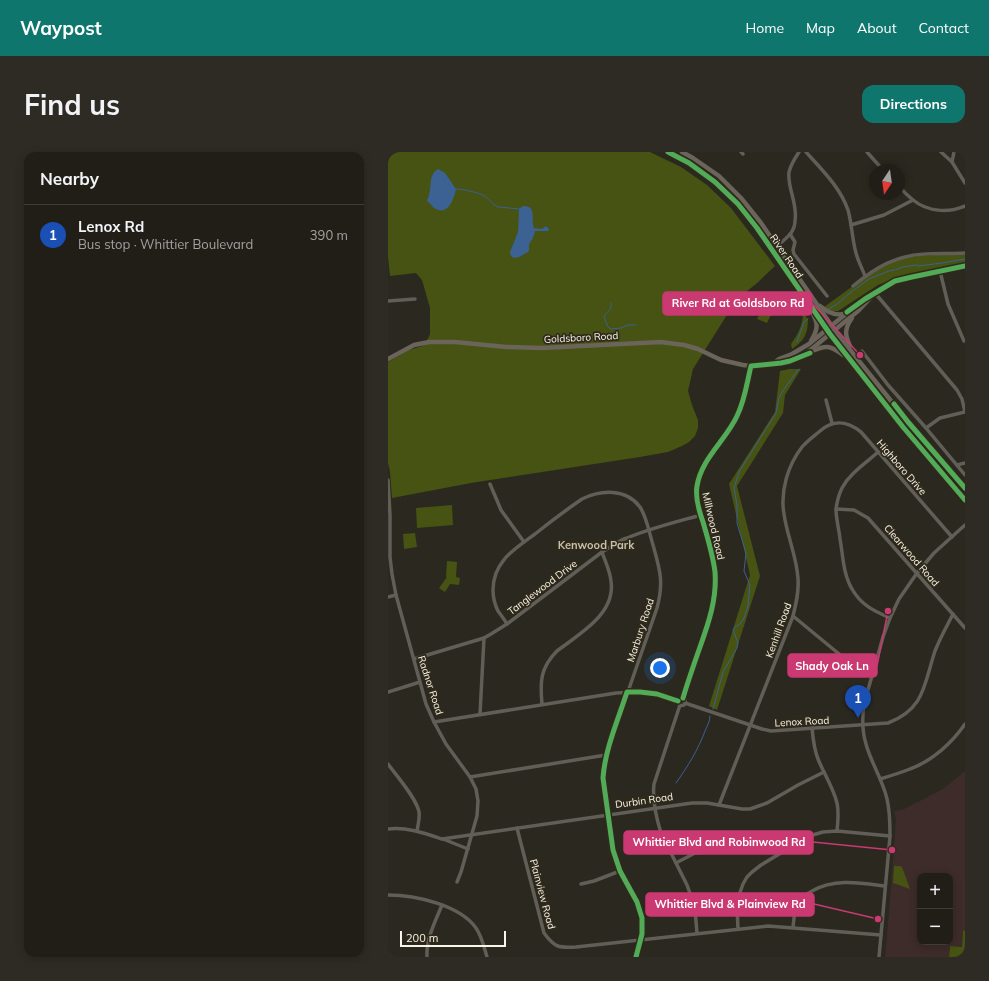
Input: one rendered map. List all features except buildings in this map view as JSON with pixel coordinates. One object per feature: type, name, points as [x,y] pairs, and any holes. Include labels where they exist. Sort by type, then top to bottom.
[{"type":"main road","name":"River Road","points":[[668,152],[689,163],[710,178],[738,204],[757,228],[826,330],[903,427],[965,500]]},
{"type":"main road","name":"River Road","points":[[682,152],[719,176],[741,198],[761,223],[831,326],[908,422],[965,488]]},
{"type":"main road","name":"Goldsboro Road","points":[[774,363],[809,344],[862,301],[895,282],[965,266]]},
{"type":"main road","name":"Goldsboro Road","points":[[388,359],[414,345],[429,342],[455,342],[506,347],[542,348],[661,342],[684,345],[698,349],[721,360],[751,366],[781,363],[803,356],[858,311],[875,293]]},
{"type":"main road","points":[[806,300],[816,322],[816,331],[809,344]]},
{"type":"main road","points":[[816,302],[833,314],[842,314],[847,312]]},
{"type":"main road","points":[[852,352],[847,340],[846,329],[849,322],[858,311]]},
{"type":"main road","points":[[803,356],[822,347],[829,346],[845,356],[857,369]]},
{"type":"street","points":[[777,246],[790,234],[795,225],[797,213],[789,181],[789,172],[799,152]]},
{"type":"street","points":[[806,152],[833,183],[847,208],[856,252],[866,276]]},
{"type":"street","points":[[867,152],[878,164]]},
{"type":"street","points":[[941,152],[952,162],[965,182]]},
{"type":"street","points":[[952,162],[954,152]]},
{"type":"street","points":[[905,192],[913,200],[934,210],[945,211],[965,206]]},
{"type":"street","points":[[851,225],[884,215],[913,200]]},
{"type":"street","name":"River Road","points":[[790,234],[795,242],[793,250],[794,254],[827,296]]},
{"type":"street","points":[[853,286],[883,265],[903,257],[923,254],[965,253]]},
{"type":"street","points":[[940,271],[948,304],[964,341]]},
{"type":"street","points":[[875,293],[957,390],[962,399],[965,412],[940,418],[926,428]]},
{"type":"street","points":[[388,301],[415,299]]},
{"type":"street","points":[[862,351],[888,385],[965,475]]},
{"type":"street","name":"Millwood Road","points":[[682,698],[711,616],[714,595],[715,573],[711,551],[696,494],[696,486],[704,465],[728,432],[737,416],[742,404],[751,366]]},
{"type":"street","points":[[826,400],[832,423]]},
{"type":"street","name":"Highboro Drive","points":[[832,423],[843,423],[854,426],[861,432],[952,537]]},
{"type":"street","name":"Kenhill Road","points":[[719,805],[793,616],[797,600],[798,580],[784,513],[783,499],[785,484],[791,466],[802,448],[823,428],[832,423]]},
{"type":"street","points":[[878,452],[846,481],[839,495],[836,509],[845,568],[852,589],[861,601],[868,607],[890,618]]},
{"type":"street","points":[[957,465],[965,463]]},
{"type":"street","name":"Radnor Road","points":[[388,480],[390,557],[396,595],[426,704],[446,744],[470,777],[476,789],[478,801],[477,816],[457,882]]},
{"type":"street","points":[[490,484],[501,510],[524,542]]},
{"type":"street","name":"Marbury Road","points":[[507,624],[498,611],[493,596],[495,574],[503,559],[510,552],[588,496],[600,492],[610,492],[632,499],[645,517],[660,570],[660,590],[657,608],[606,755],[603,778],[613,850],[620,871],[637,902],[643,925],[636,957]]},
{"type":"street","name":"Clearwood Road","points":[[836,509],[854,510],[868,518],[965,628]]},
{"type":"street","name":"Tanglewood Drive","points":[[414,659],[484,638],[491,634],[507,624],[602,552],[622,540],[649,530],[701,515]]},
{"type":"street","points":[[879,957],[890,836],[889,808],[887,798],[866,745],[862,725],[864,704],[883,637],[899,599],[917,573],[934,553],[965,525]]},
{"type":"street","points":[[542,704],[541,682],[543,673],[551,656],[595,621],[603,612],[608,603],[611,590],[611,581],[602,552]]},
{"type":"street","points":[[388,597],[396,595]]},
{"type":"street","name":"Lenox Road","points":[[685,703],[750,726],[771,731],[888,723],[907,713],[916,704],[922,693],[935,650],[953,614]]},
{"type":"street","points":[[793,616],[850,663],[872,672]]},
{"type":"street","points":[[480,714],[484,638]]},
{"type":"street","points":[[388,692],[420,682]]},
{"type":"street","points":[[434,722],[542,704],[628,692],[657,694],[678,701],[680,705],[652,794],[661,834],[691,896],[697,933]]},
{"type":"street","points":[[678,701],[682,698],[685,701],[684,705],[680,705]]},
{"type":"street","points":[[880,779],[911,769],[929,760],[952,741],[965,724]]},
{"type":"street","points":[[812,728],[816,752],[837,804],[838,831]]},
{"type":"street","points":[[470,777],[606,755]]},
{"type":"street","points":[[388,764],[416,803],[420,817],[417,831]]},
{"type":"street","name":"Durbin Road","points":[[442,839],[692,803],[707,803],[750,809],[767,803],[798,784],[824,772]]},
{"type":"street","name":"Durbin Road","points":[[388,829],[401,828],[417,831],[468,849]]},
{"type":"street","name":"Plainview Road","points":[[517,828],[544,933],[550,942],[556,945],[564,947],[768,926],[881,935]]},
{"type":"street","points":[[738,929],[738,898],[744,884],[752,872],[761,865],[809,836],[823,832],[838,831],[890,836]]},
{"type":"street","points":[[676,863],[695,854],[708,852]]},
{"type":"street","points":[[581,884],[594,881],[620,871]]},
{"type":"street","points":[[793,927],[795,912],[800,900],[806,894],[817,888],[829,884],[844,882],[885,886]]},
{"type":"street","points":[[388,895],[424,899],[459,913],[469,919],[480,936],[486,957]]},
{"type":"street","points":[[427,957],[431,932],[442,906]]},
{"type":"shaded area","points":[[965,771],[965,931],[963,931],[962,947],[950,946],[949,957],[885,957],[896,820],[894,811],[904,809],[943,789]]},
{"type":"green space","points":[[388,152],[650,152],[681,167],[707,185],[731,208],[775,266],[737,299],[693,369],[688,391],[698,420],[698,428],[695,436],[689,442],[668,452],[471,483],[392,498],[388,463],[388,362],[409,350],[425,345],[430,334],[430,308],[422,280],[416,273],[390,276],[388,257]]},
{"type":"green space","points":[[965,253],[965,264],[908,274],[878,285],[838,311],[831,311],[824,307],[865,276],[903,257]]},
{"type":"green space","points":[[765,303],[774,308],[767,323],[757,319]]},
{"type":"green space","points":[[803,313],[808,319],[806,333],[800,343],[792,349],[791,344],[800,329]]},
{"type":"green space","points":[[801,369],[785,395],[783,413],[737,486],[760,576],[717,710],[709,706],[750,575],[729,484],[775,412],[780,371]]},
{"type":"green space","points":[[452,505],[453,525],[417,528],[416,508]]},
{"type":"green space","points":[[415,533],[417,547],[404,549],[403,534]]},
{"type":"green space","points":[[447,561],[457,562],[456,577],[460,578],[459,585],[450,584],[445,592],[439,588],[447,577]]},
{"type":"green space","points":[[894,866],[902,867],[910,889],[893,883]]},
{"type":"green space","points":[[963,930],[965,931],[965,957],[949,957],[950,946],[962,947]]},
{"type":"water","points":[[438,169],[445,173],[456,189],[450,206],[443,210],[434,208],[427,201],[433,174]]},
{"type":"water","points":[[523,206],[530,208],[532,211],[534,228],[542,229],[546,226],[549,229],[548,231],[535,231],[529,244],[528,252],[514,258],[511,256],[510,252],[518,232],[519,209]]},
{"type":"waterway","points":[[456,189],[467,190],[483,195],[498,207],[519,209]]},
{"type":"waterway","points":[[828,309],[836,305],[869,279],[889,271],[903,267],[965,259]]},
{"type":"waterway","points":[[611,303],[610,310],[604,317],[608,327],[611,329],[621,328],[628,325],[636,325]]},
{"type":"waterway","points":[[797,342],[804,322],[808,319]]},
{"type":"waterway","points":[[713,709],[723,672],[737,648],[738,643],[733,630],[744,618],[748,606],[750,585],[744,571],[746,553],[737,523],[737,505],[734,488],[739,472],[776,413],[779,398],[782,392],[799,369]]},
{"type":"waterway","points":[[676,783],[696,751],[710,720],[710,716]]},
{"type":"cycle path","points":[[668,152],[689,163],[715,182],[738,204],[757,228],[830,334],[903,427],[965,500]]},
{"type":"cycle path","points":[[847,312],[895,281],[965,266]]},
{"type":"cycle path","points":[[683,698],[709,619],[715,591],[713,559],[697,500],[699,476],[703,467],[727,433],[740,410],[751,366],[781,363],[810,353]]},
{"type":"cycle path","points":[[894,404],[965,488]]},
{"type":"cycle path","points":[[636,957],[642,934],[642,918],[637,902],[620,871],[613,850],[603,778],[604,767],[609,745],[627,692],[657,694],[678,701]]},
{"type":"place","name":"River Rd at Goldsboro Rd","points":[[860,355]]},
{"type":"place","name":"Shady Oak Ln","points":[[888,611]]},
{"type":"place","name":"Lenox Rd","points":[[858,718]]},
{"type":"place","name":"Whittier Blvd and Robinwood Rd","points":[[892,850]]},
{"type":"place","name":"Whittier Blvd & Plainview Rd","points":[[878,919]]},
{"type":"district","name":"Kenwood Park","points":[[596,545]]}]
